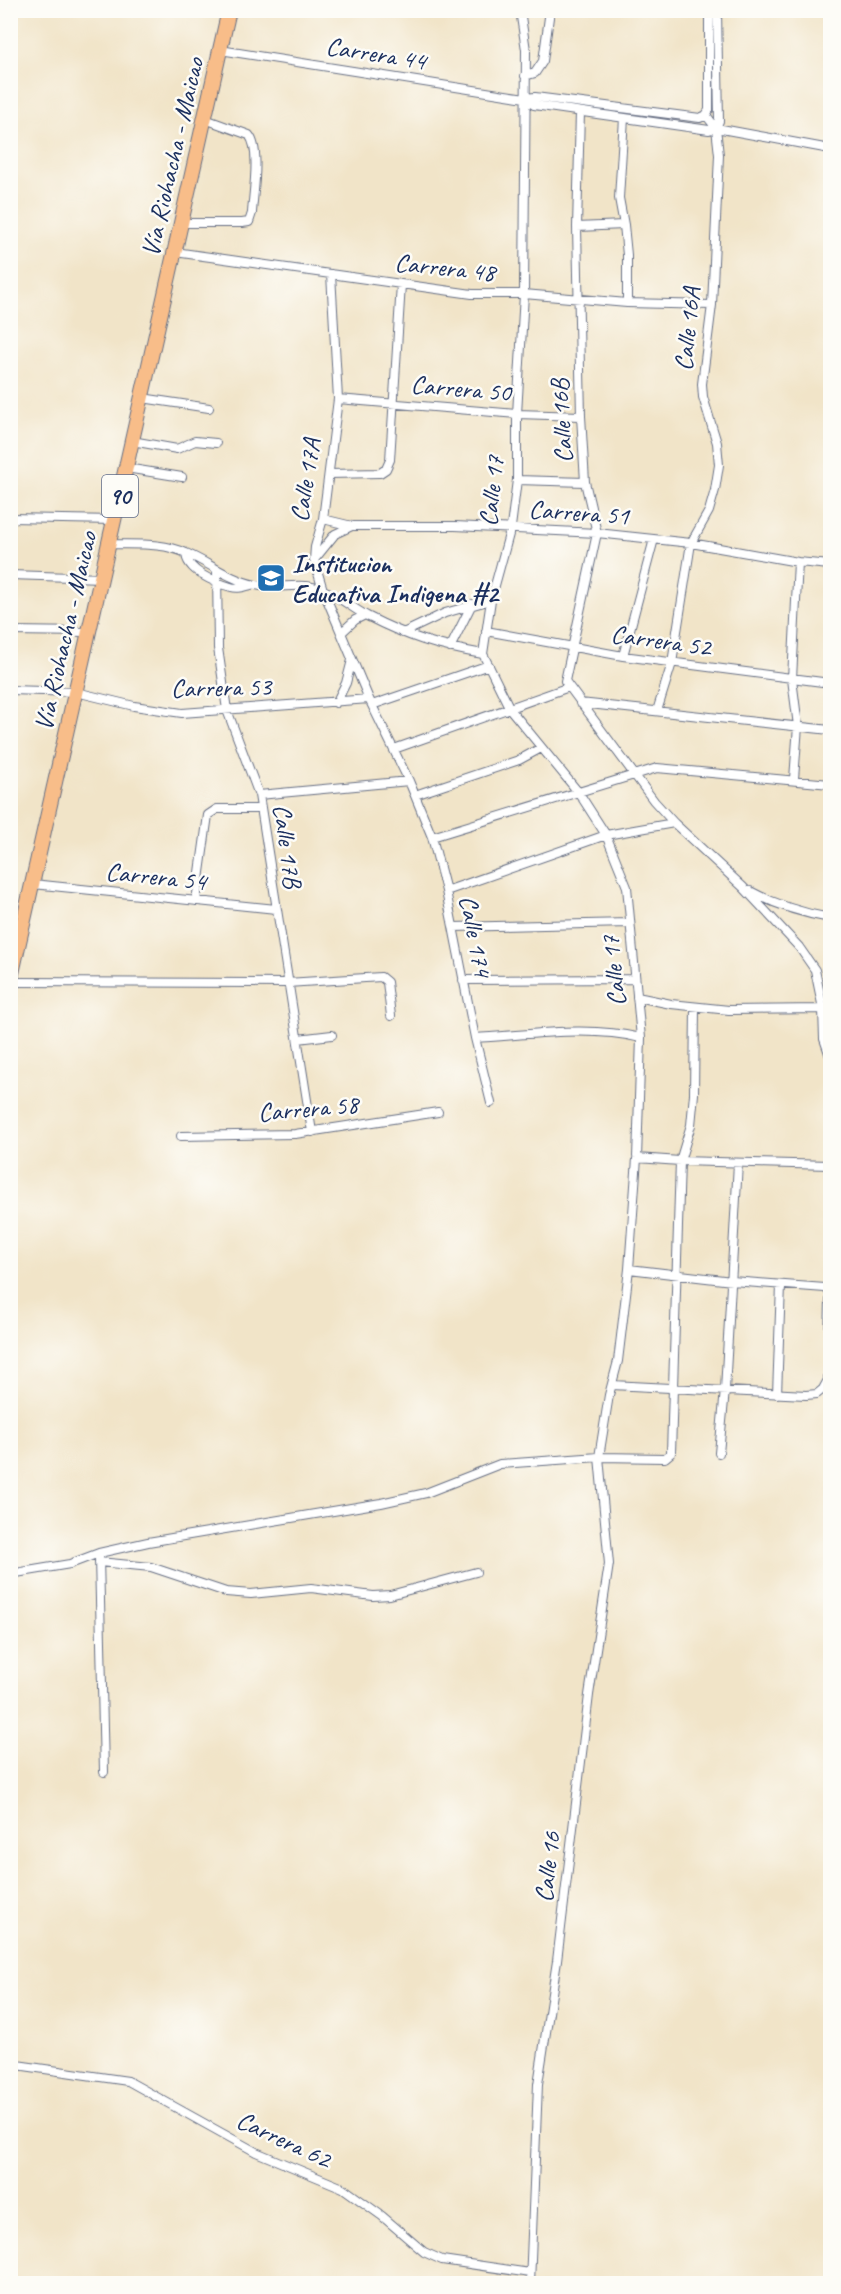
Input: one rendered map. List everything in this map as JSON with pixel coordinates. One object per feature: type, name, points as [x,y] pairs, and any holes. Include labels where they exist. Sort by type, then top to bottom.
[{"type":"highway","name":"Vía Riohacha - Maicao","points":[[10,982],[229,10]]},
{"type":"street","name":"Calle 17","points":[[520,10],[525,37],[524,294],[517,414],[517,480],[511,527],[492,600],[483,654],[510,709],[579,793],[606,835],[627,887],[641,1038],[637,1158],[629,1269]]},
{"type":"street","points":[[525,76],[535,73],[543,61],[550,10]]},
{"type":"street","points":[[709,10],[709,110],[706,115],[716,128],[719,121],[717,10]]},
{"type":"street","name":"Carrera 44","points":[[220,50],[525,98],[535,97],[700,118],[706,115]]},
{"type":"street","name":"Carrera 44","points":[[525,98],[534,105],[709,130],[716,128],[831,149]]},
{"type":"street","name":"Calle 16B","points":[[567,684],[572,648],[597,534],[585,482],[581,416],[577,226],[580,112]]},
{"type":"street","points":[[624,118],[618,178],[624,225],[627,303]]},
{"type":"street","points":[[182,223],[242,223],[249,222],[252,213],[254,141],[249,135],[205,119]]},
{"type":"street","name":"Calle 16A","points":[[691,543],[710,511],[716,490],[719,465],[717,443],[703,397],[702,384],[712,305],[719,154],[716,128]]},
{"type":"street","points":[[577,226],[624,225]]},
{"type":"street","name":"Carrera 48","points":[[175,252],[472,294],[524,294],[627,303],[712,305]]},
{"type":"street","name":"Calle 17A","points":[[331,274],[338,399],[323,519],[315,547],[314,560],[323,590],[370,702],[409,781]]},
{"type":"street","points":[[329,474],[380,472],[386,470],[390,460],[401,284]]},
{"type":"street","points":[[142,398],[209,408]]},
{"type":"street","name":"Carrera 50","points":[[338,399],[517,414],[581,416]]},
{"type":"street","points":[[132,441],[177,449],[195,441],[216,443]]},
{"type":"street","points":[[126,468],[182,477]]},
{"type":"street","points":[[517,480],[585,482]]},
{"type":"street","points":[[10,518],[115,520]]},
{"type":"street","name":"Carrera 51","points":[[323,519],[351,526],[511,527],[654,539],[831,566]]},
{"type":"street","points":[[314,560],[335,534],[351,526]]},
{"type":"street","points":[[623,656],[654,539]]},
{"type":"street","points":[[657,711],[672,663],[691,543]]},
{"type":"street","points":[[109,544],[162,546],[186,553],[217,571],[252,585]]},
{"type":"street","points":[[186,553],[191,567],[232,587],[304,586],[323,590],[365,615],[415,639],[483,654]]},
{"type":"street","points":[[794,779],[798,726],[792,679],[798,562]]},
{"type":"street","name":"Calle 17B","points":[[217,571],[218,648],[227,710],[259,795],[312,1132]]},
{"type":"street","points":[[10,576],[102,578]]},
{"type":"street","points":[[403,633],[429,619],[472,604],[492,600]]},
{"type":"street","points":[[450,648],[472,604]]},
{"type":"street","points":[[341,633],[348,625],[365,615]]},
{"type":"street","points":[[10,631],[89,632]]},
{"type":"street","name":"Carrera 52","points":[[486,631],[623,656],[831,683]]},
{"type":"street","points":[[336,703],[346,683],[352,660]]},
{"type":"street","name":"Carrera 53","points":[[10,690],[76,692],[134,706],[182,713],[370,702],[489,665]]},
{"type":"street","points":[[394,749],[510,709],[567,684],[633,774],[674,823],[743,887],[799,947],[815,970],[823,1009],[824,1039],[831,1056]]},
{"type":"street","points":[[580,703],[831,730]]},
{"type":"street","points":[[415,795],[519,760],[541,748]]},
{"type":"street","points":[[432,837],[657,768],[831,784]]},
{"type":"street","points":[[259,795],[409,781]]},
{"type":"street","name":"Calle 174","points":[[409,781],[432,837],[446,891],[475,1038],[491,1103]]},
{"type":"street","points":[[196,901],[208,814],[217,809],[261,809]]},
{"type":"street","points":[[446,891],[606,835],[674,823]]},
{"type":"street","name":"Carrera 54","points":[[33,884],[276,909]]},
{"type":"street","points":[[743,887],[771,902],[803,913],[831,918]]},
{"type":"street","points":[[453,927],[629,923]]},
{"type":"street","points":[[10,982],[287,983],[381,977],[387,982],[391,1016]]},
{"type":"street","points":[[463,980],[635,979]]},
{"type":"street","points":[[637,997],[671,1005],[729,1010],[823,1009]]},
{"type":"street","points":[[10,1574],[70,1564],[99,1553],[148,1542],[381,1503],[426,1492],[500,1464],[599,1457],[665,1458],[671,1453],[680,1161],[691,1125],[694,1094],[695,1007]]},
{"type":"street","points":[[475,1038],[562,1032],[621,1033],[641,1038]]},
{"type":"street","points":[[298,1039],[332,1035]]},
{"type":"street","name":"Carrera 58","points":[[180,1136],[295,1134],[438,1112]]},
{"type":"street","points":[[637,1158],[831,1165]]},
{"type":"street","points":[[719,1453],[725,1390],[738,1163]]},
{"type":"street","points":[[612,1385],[817,1394],[824,1389],[828,1380],[831,1297],[825,1288],[732,1281],[629,1269]]},
{"type":"street","name":"Calle 16","points":[[530,2283],[538,2084],[558,1949],[589,1695],[609,1564],[599,1457],[620,1353],[629,1269]]},
{"type":"street","points":[[777,1394],[782,1285]]},
{"type":"street","points":[[99,1553],[104,1772]]},
{"type":"street","points":[[99,1562],[152,1567],[226,1592],[251,1594],[311,1588],[373,1596],[390,1595],[476,1572]]},
{"type":"street","name":"Carrera 62","points":[[10,2064],[128,2081],[256,2152],[343,2188],[382,2216],[424,2252],[442,2260],[530,2273]]},
{"type":"place","name":"Institucion Educativa Indigena #2","points":[[271,578]]}]
